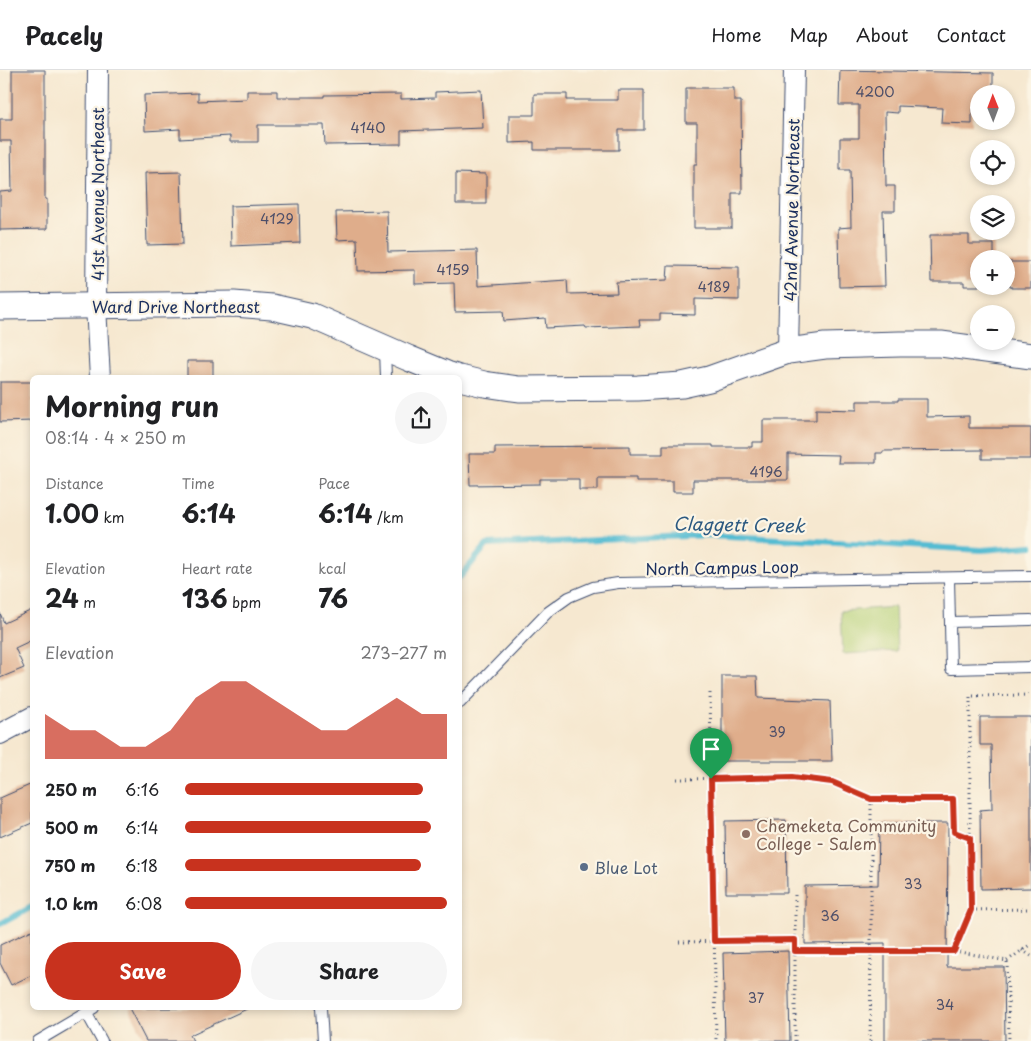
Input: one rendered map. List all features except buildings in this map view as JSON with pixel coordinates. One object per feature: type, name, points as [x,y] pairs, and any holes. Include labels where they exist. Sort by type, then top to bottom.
[{"type":"street","name":"41st Avenue Northeast","points":[[98,70],[96,306],[100,375]]},
{"type":"street","name":"42nd Avenue Northeast","points":[[788,351],[794,70]]},
{"type":"street","name":"Ward Drive Northeast","points":[[0,307],[234,304],[272,307],[312,316],[450,375]]},
{"type":"street","name":"Ward Drive Northeast","points":[[462,378],[520,389],[638,388],[682,385],[709,379],[788,351],[825,346],[941,344],[1031,356]]},
{"type":"street","points":[[0,734],[30,718]]},
{"type":"lane","points":[[384,348],[386,375]]},
{"type":"lane","name":"North Campus Loop","points":[[462,701],[548,612],[569,596],[593,587],[618,583],[1031,576]]},
{"type":"lane","points":[[949,578],[951,669],[1031,667]]},
{"type":"lane","points":[[950,622],[1031,620]]},
{"type":"lane","points":[[38,1041],[90,1010],[102,1041]]},
{"type":"lane","points":[[322,1010],[322,1041]]},
{"type":"path","points":[[710,693],[716,1041]]},
{"type":"path","points":[[954,951],[971,910],[970,696],[1031,695]]},
{"type":"path","points":[[677,780],[792,777],[832,782],[871,799],[953,799],[954,832],[970,838]]},
{"type":"path","points":[[870,1041],[871,799]]},
{"type":"path","points":[[795,895],[795,1041]]},
{"type":"path","points":[[971,910],[1031,909]]},
{"type":"path","points":[[679,942],[795,940]]},
{"type":"path","points":[[1007,962],[1031,944]]},
{"type":"path","points":[[1022,950],[1031,956]]},
{"type":"path","points":[[795,951],[954,951],[1007,962]]},
{"type":"path","points":[[1007,962],[1008,1041]]},
{"type":"green space","points":[[895,607],[897,651],[843,654],[841,611]]},
{"type":"waterway","name":"Claggett Creek","points":[[462,575],[487,545],[709,535],[982,550],[1031,546]]},
{"type":"waterway","name":"Claggett Creek","points":[[0,924],[30,908]]},
{"type":"place","name":"Chemeketa Community College - Salem","points":[[746,834]]},
{"type":"place","name":"Blue Lot","points":[[584,867]]},
{"type":"route","points":[[792,777],[832,782],[871,799],[953,799],[954,832],[970,838],[971,910],[954,951],[795,951],[795,940],[714,941],[711,779],[792,777]]}]
